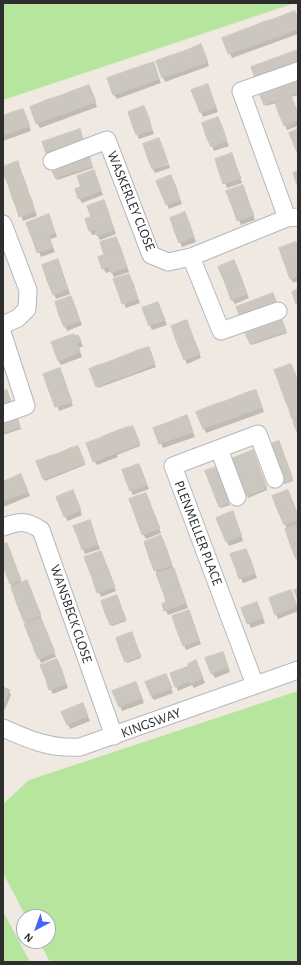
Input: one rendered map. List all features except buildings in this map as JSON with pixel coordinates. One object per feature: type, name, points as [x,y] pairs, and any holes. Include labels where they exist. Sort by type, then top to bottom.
[{"type":"street","name":"WASKERLEY CLOSE","points":[[52,161],[107,140],[151,255],[168,262],[191,257],[292,218],[241,91],[298,71]]},
{"type":"street","points":[[3,224],[28,290],[27,309],[18,318],[3,325]]},
{"type":"street","points":[[191,257],[221,331],[278,311]]},
{"type":"street","points":[[3,335],[26,406],[3,414]]},
{"type":"street","name":"PLENMELLER PLACE","points":[[255,685],[173,466],[258,434],[275,479]]},
{"type":"street","points":[[219,449],[237,497]]},
{"type":"street","name":"WANSBECK CLOSE","points":[[3,527],[17,522],[31,523],[41,530],[114,736]]},
{"type":"street","name":"KINGSWAY","points":[[4,731],[46,746],[65,748],[80,747],[298,670]]},
{"type":"green space","points":[[3,3],[295,3],[3,100]]},
{"type":"green space","points":[[298,691],[298,962],[50,962],[43,949],[56,949],[56,909],[22,909],[3,873],[3,804],[29,780]]},
{"type":"green space","points":[[3,911],[16,936],[16,949],[23,949],[30,962],[3,962]]}]
